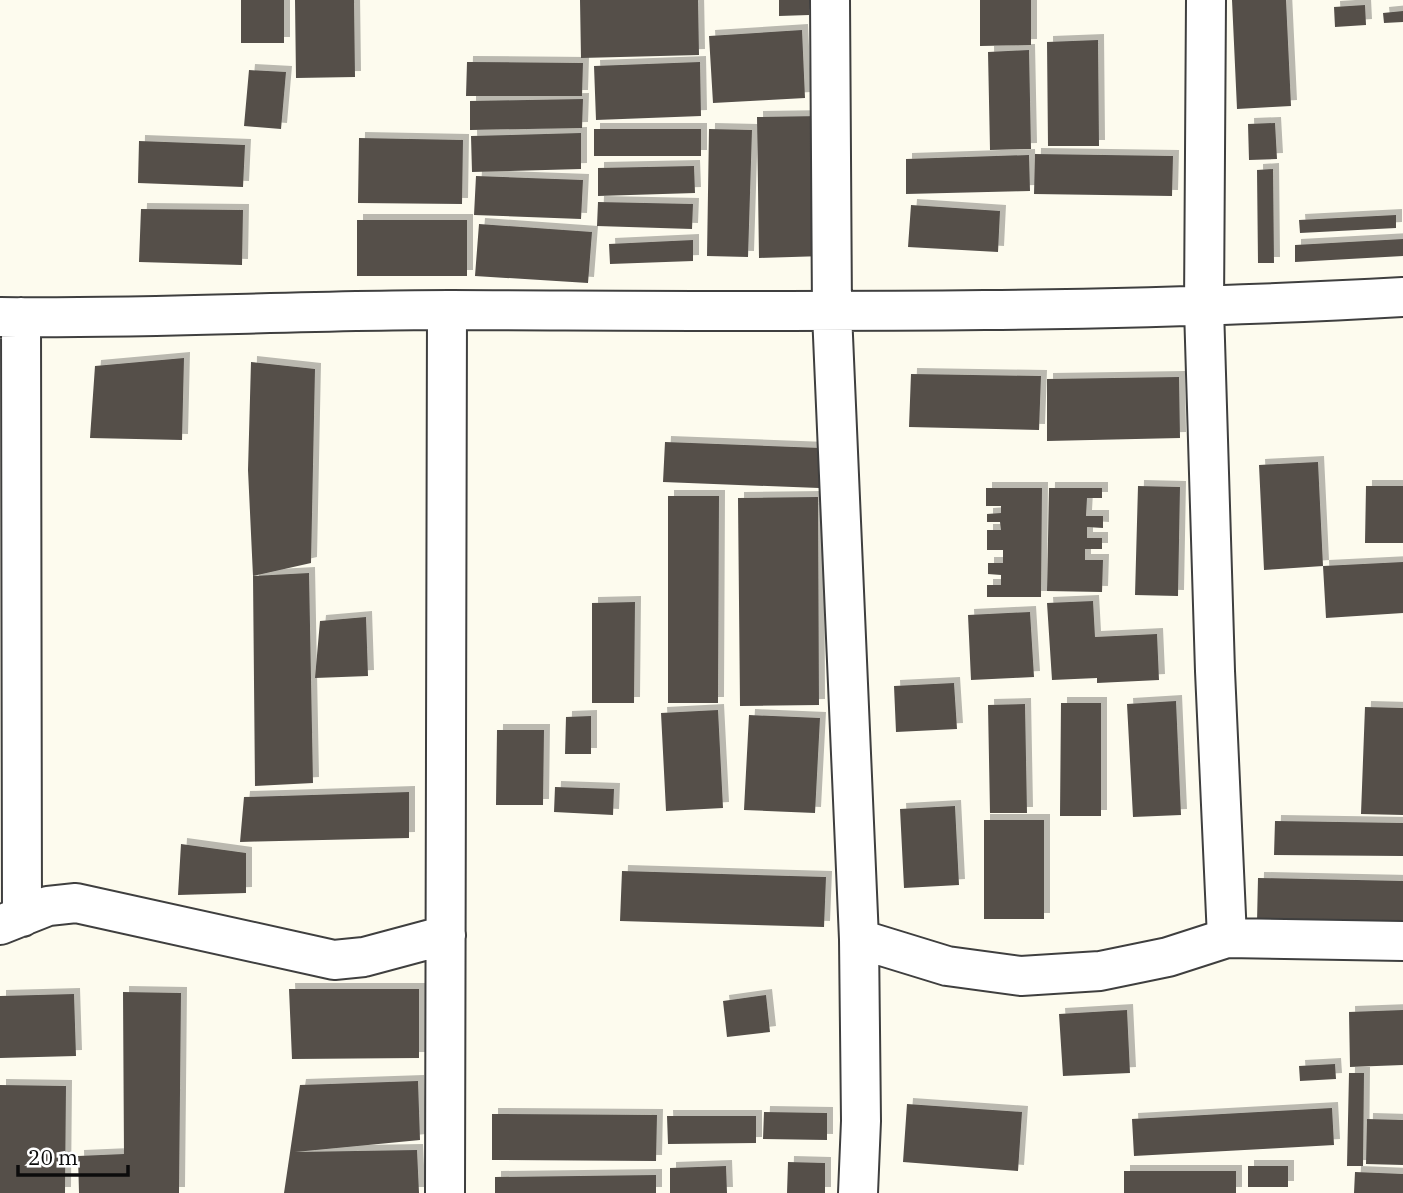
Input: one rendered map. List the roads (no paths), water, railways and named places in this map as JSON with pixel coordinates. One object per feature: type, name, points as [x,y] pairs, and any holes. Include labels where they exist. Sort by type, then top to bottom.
[{"type":"street","points":[[830,0],[832,313],[859,939],[861,1121],[858,1193]]},
{"type":"street","points":[[1206,0],[1205,308],[1215,671],[1227,938]]},
{"type":"street","points":[[446,935],[376,954],[334,960],[76,903],[48,906],[11,921],[10,317],[447,310],[832,313],[1205,308],[1403,297]]},
{"type":"street","points":[[446,1193],[447,310]]},
{"type":"street","points":[[859,939],[947,966],[1021,976],[1100,971],[1168,957],[1227,938],[1403,941]]}]
